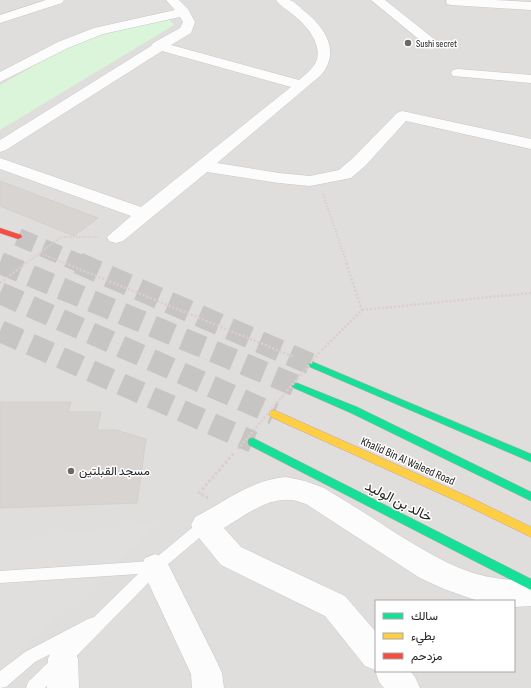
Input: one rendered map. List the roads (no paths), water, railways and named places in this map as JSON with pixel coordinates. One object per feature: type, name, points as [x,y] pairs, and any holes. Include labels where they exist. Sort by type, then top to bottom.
[{"type":"highway","points":[[0,230],[18,237]]},
{"type":"highway","points":[[310,364],[531,458]]},
{"type":"highway","name":"Khalid Bin Al Waleed Road","points":[[297,386],[354,410],[531,497]]},
{"type":"highway","name":"Khalid Bin Al Waleed Road","points":[[274,414],[465,500],[531,532]]},
{"type":"highway","name":"خالد بن الوليد","points":[[253,442],[531,585]]},
{"type":"street","points":[[0,19],[58,0]]},
{"type":"street","points":[[3,142],[186,30],[189,22],[184,12],[172,0]]},
{"type":"street","points":[[116,237],[302,85],[320,67],[324,57],[322,44],[318,33],[310,23],[282,0]]},
{"type":"street","points":[[376,0],[432,43]]},
{"type":"street","points":[[451,1],[531,6]]},
{"type":"street","points":[[0,78],[63,45],[99,31],[184,12]]},
{"type":"street","points":[[158,46],[302,85]]},
{"type":"street","points":[[458,73],[531,79]]},
{"type":"street","points":[[204,166],[279,178],[310,181],[345,174],[360,161],[402,116],[531,144]]},
{"type":"street","points":[[0,163],[144,214]]},
{"type":"street","points":[[375,654],[334,606],[231,556],[205,525],[262,492],[274,488],[286,487],[296,489],[315,496],[430,569],[447,578],[485,590],[505,593],[531,593]]},
{"type":"street","points":[[155,567],[206,674],[208,688]]},
{"type":"street","points":[[391,672],[404,688]]},
{"type":"lane","points":[[34,688],[63,674],[105,618],[155,567],[205,525]]},
{"type":"lane","points":[[0,577],[155,567]]},
{"type":"lane","points":[[0,681],[30,657],[105,618]]},
{"type":"tunnel","points":[[18,237],[81,264]]},
{"type":"tunnel","points":[[3,264],[0,263],[297,386]]},
{"type":"tunnel","points":[[78,263],[313,365]]},
{"type":"tunnel","points":[[0,293],[274,414]]},
{"type":"tunnel","points":[[0,331],[253,442]]},
{"type":"place","name":"Sushi secret","points":[[408,43]]},
{"type":"place","name":"مسجد القبلتين","points":[[71,471]]}]
